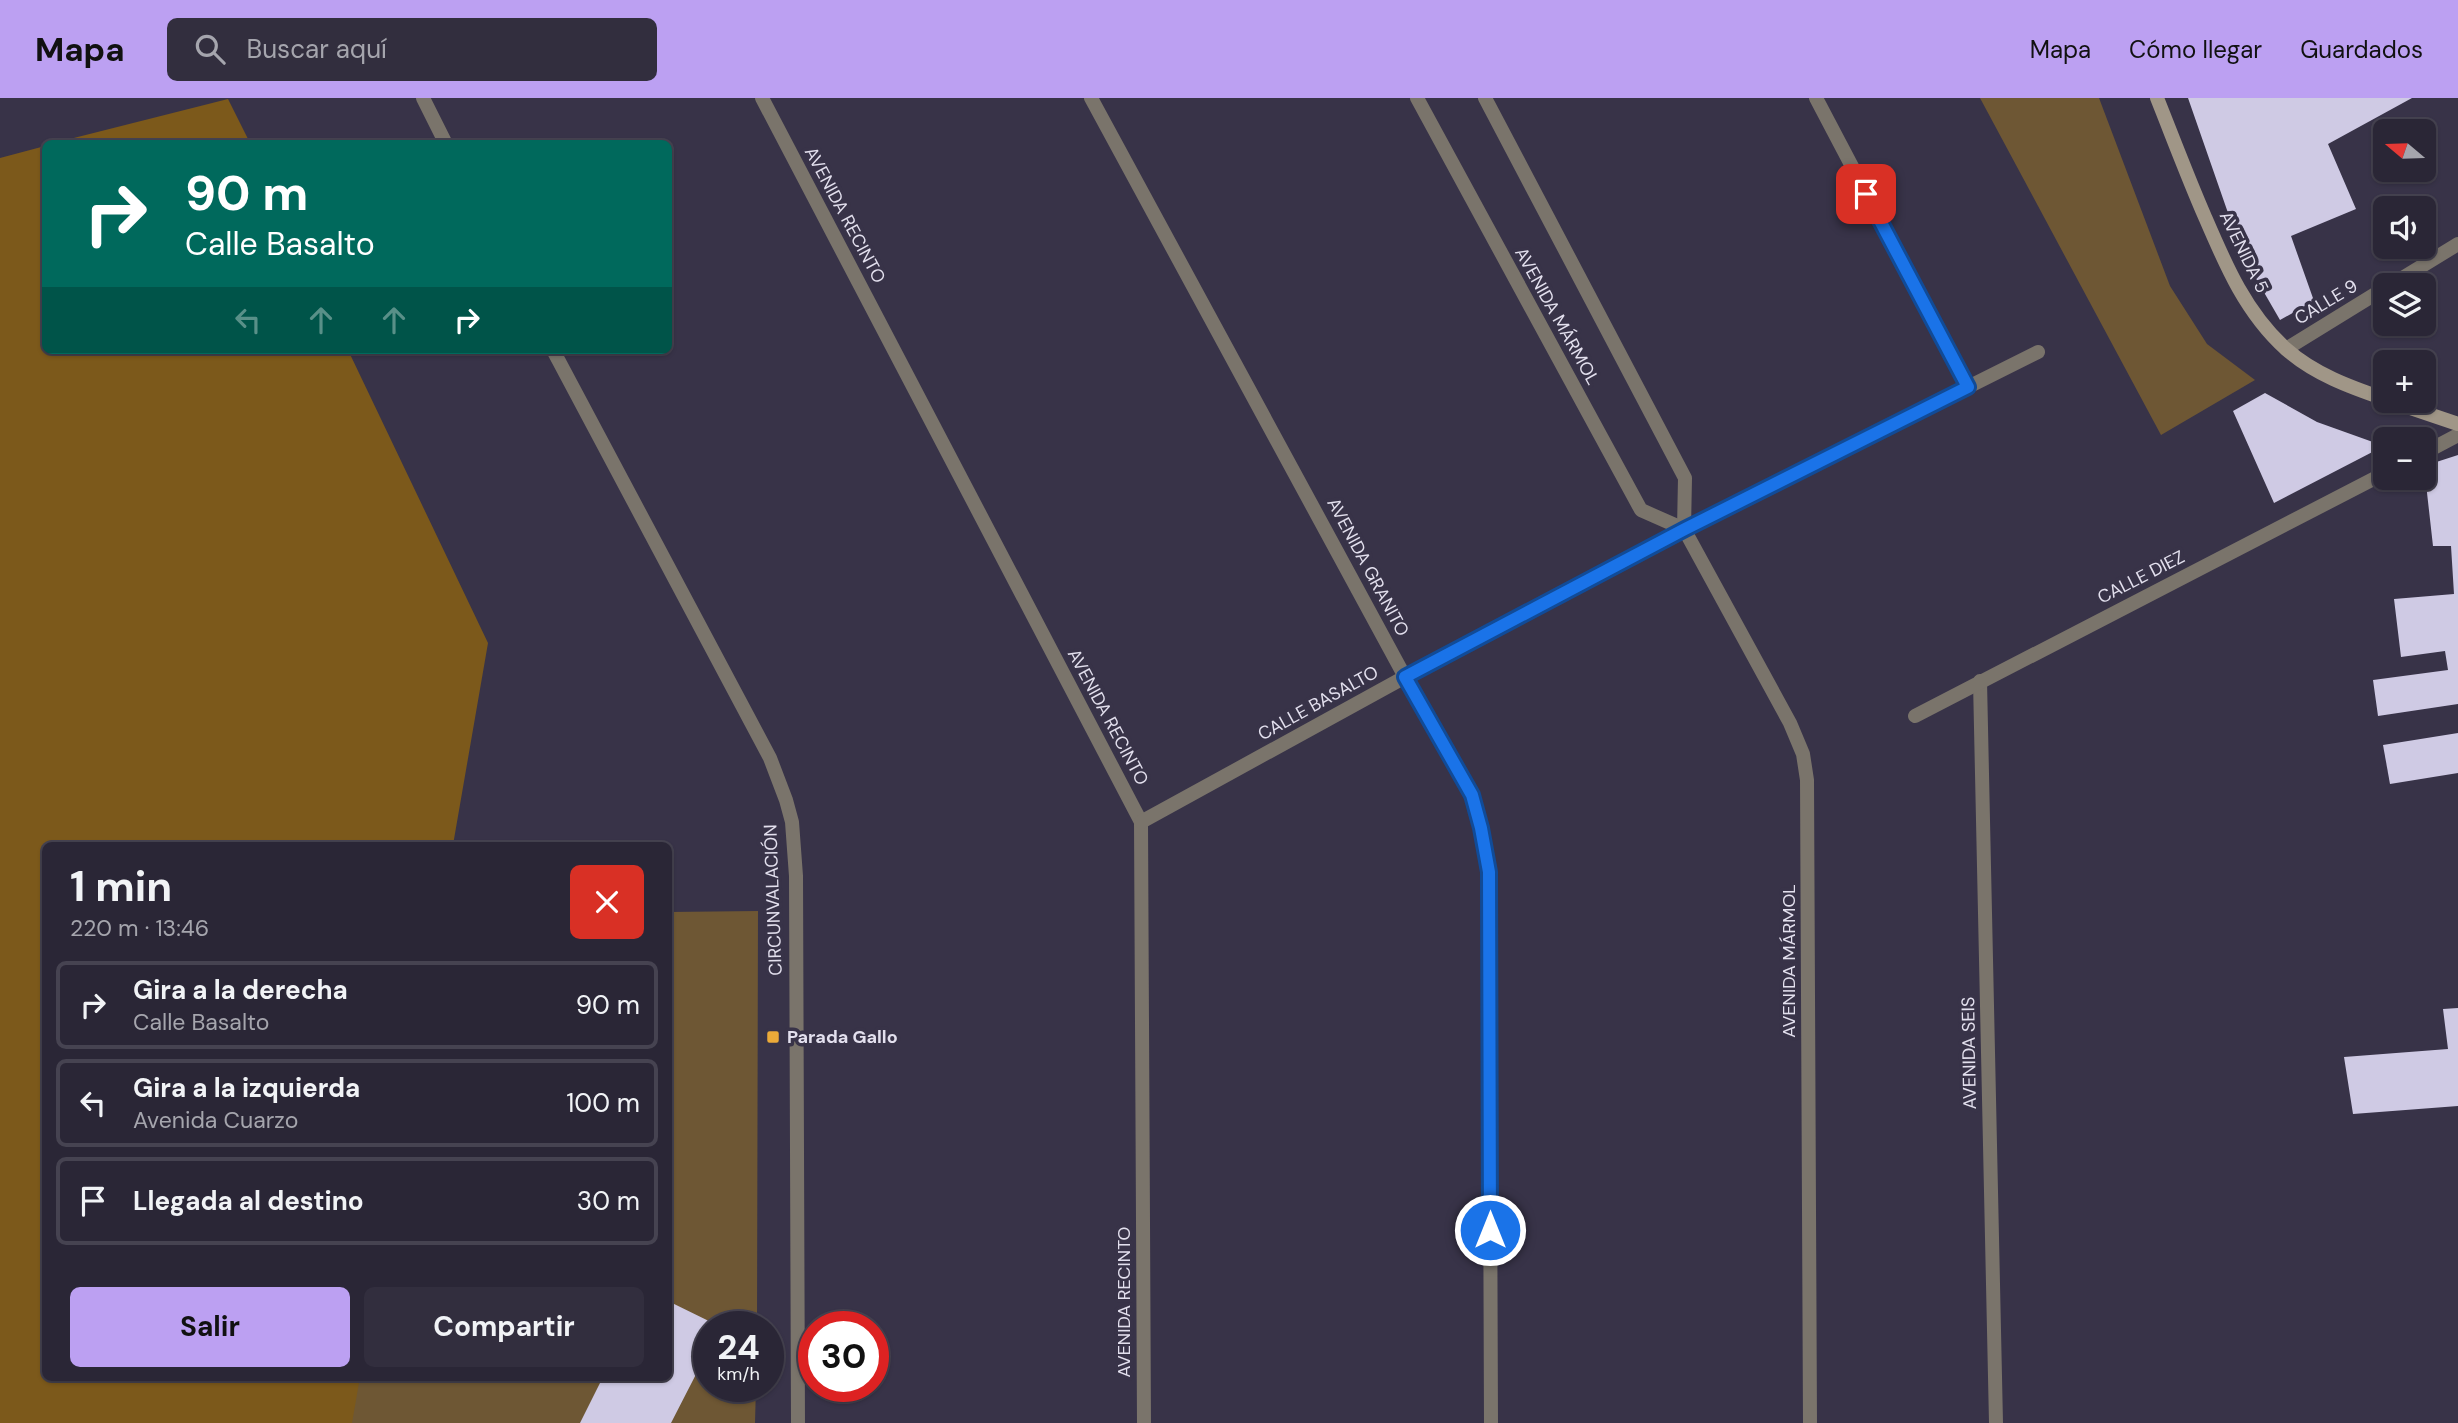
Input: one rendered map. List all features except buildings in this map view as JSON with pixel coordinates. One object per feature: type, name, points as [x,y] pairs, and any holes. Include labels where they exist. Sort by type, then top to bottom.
[{"type":"main road","name":"AVENIDA 5","points":[[2157,98],[2194,191],[2241,296],[2286,349],[2308,366],[2341,384],[2373,395]]},
{"type":"main road","name":"AVENIDA 5","points":[[2426,413],[2458,424]]},
{"type":"street","points":[[423,98],[444,140]]},
{"type":"street","name":"AVENIDA RECINTO","points":[[762,98],[1141,822],[1144,1423]]},
{"type":"street","name":"AVENIDA GRANITO","points":[[1091,98],[1405,677],[1472,795],[1489,872],[1491,1423]]},
{"type":"street","name":"AVENIDA MÁRMOL","points":[[1417,98],[1641,510],[1685,529]]},
{"type":"street","name":"AVENIDA MÁRMOL","points":[[1485,98],[1685,478],[1685,529],[1790,723],[1803,754],[1807,780],[1810,1423]]},
{"type":"street","points":[[1816,98],[1968,387]]},
{"type":"street","points":[[2410,273],[2458,244]]},
{"type":"street","name":"CALLE 9","points":[[2286,349],[2373,295]]},
{"type":"street","name":"CALLE BASALTO","points":[[1141,822],[1405,677],[1685,529],[2038,352]]},
{"type":"street","name":"CIRCUNVALACIÓN","points":[[555,354],[770,758],[789,811],[796,876],[795,1189],[798,1423]]},
{"type":"street","points":[[2436,447],[2458,435]]},
{"type":"street","name":"CALLE DIEZ","points":[[1915,716],[2373,479]]},
{"type":"street","name":"AVENIDA SEIS","points":[[1980,681],[1996,1423]]},
{"type":"shaded area","points":[[1980,98],[2099,98],[2170,286],[2207,344],[2255,380],[2161,435]]},
{"type":"shaded area","points":[[228,99],[248,140],[66,140]]},
{"type":"shaded area","points":[[42,147],[42,354],[350,354],[488,643],[454,842],[42,842],[42,1381],[359,1381],[352,1423],[0,1423],[0,158]]},
{"type":"shaded area","points":[[0,863],[42,1332],[42,1381],[672,1381],[672,912],[758,911],[757,1311],[693,1311],[693,1402],[756,1402],[755,1423],[0,1423]]},
{"type":"place","name":"Parada Gallo","points":[[773,1037]]},
{"type":"route","points":[[1490,1230],[1489,872],[1472,795],[1405,677],[1685,529],[1968,387],[1866,194]]}]
